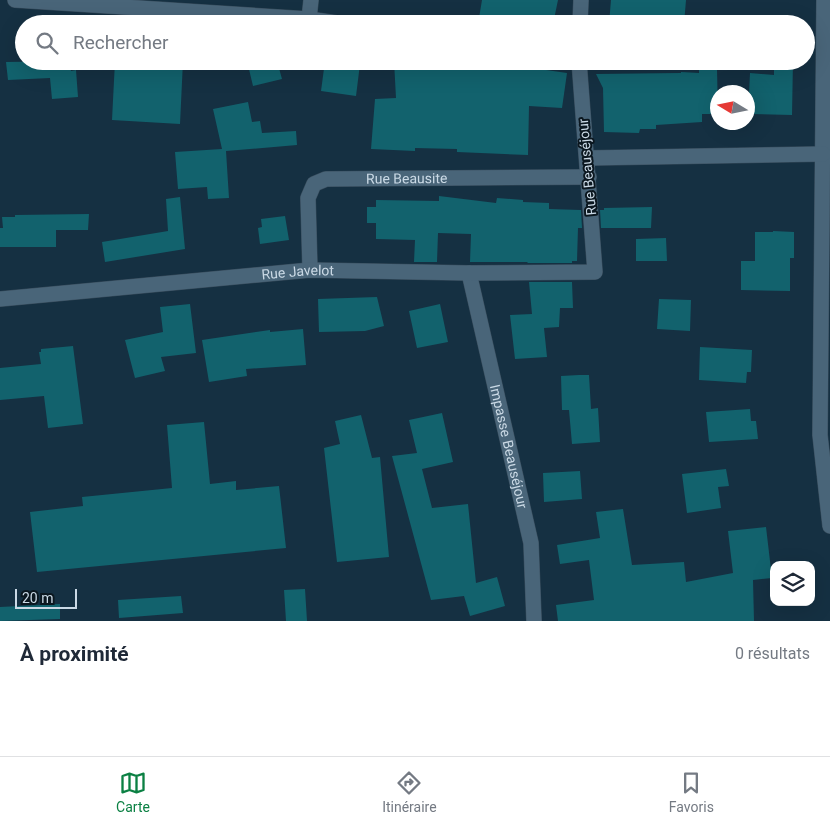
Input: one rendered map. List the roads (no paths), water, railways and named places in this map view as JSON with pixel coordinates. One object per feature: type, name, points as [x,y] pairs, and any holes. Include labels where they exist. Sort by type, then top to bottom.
[{"type":"street","points":[[15,0],[247,15]]},
{"type":"street","points":[[309,15],[311,0]]},
{"type":"street","points":[[580,15],[581,0]]},
{"type":"street","points":[[824,0],[820,435],[830,526]]},
{"type":"street","name":"Rue Beauséjour","points":[[579,70],[589,177],[595,272]]},
{"type":"street","points":[[587,158],[823,154]]},
{"type":"street","name":"Rue Beausite","points":[[310,270],[308,198],[314,184],[326,179],[589,177]]},
{"type":"street","name":"Rue Javelot","points":[[0,299],[310,270],[469,273],[595,272]]},
{"type":"street","name":"Impasse Beauséjour","points":[[469,273],[531,543],[534,621]]}]
